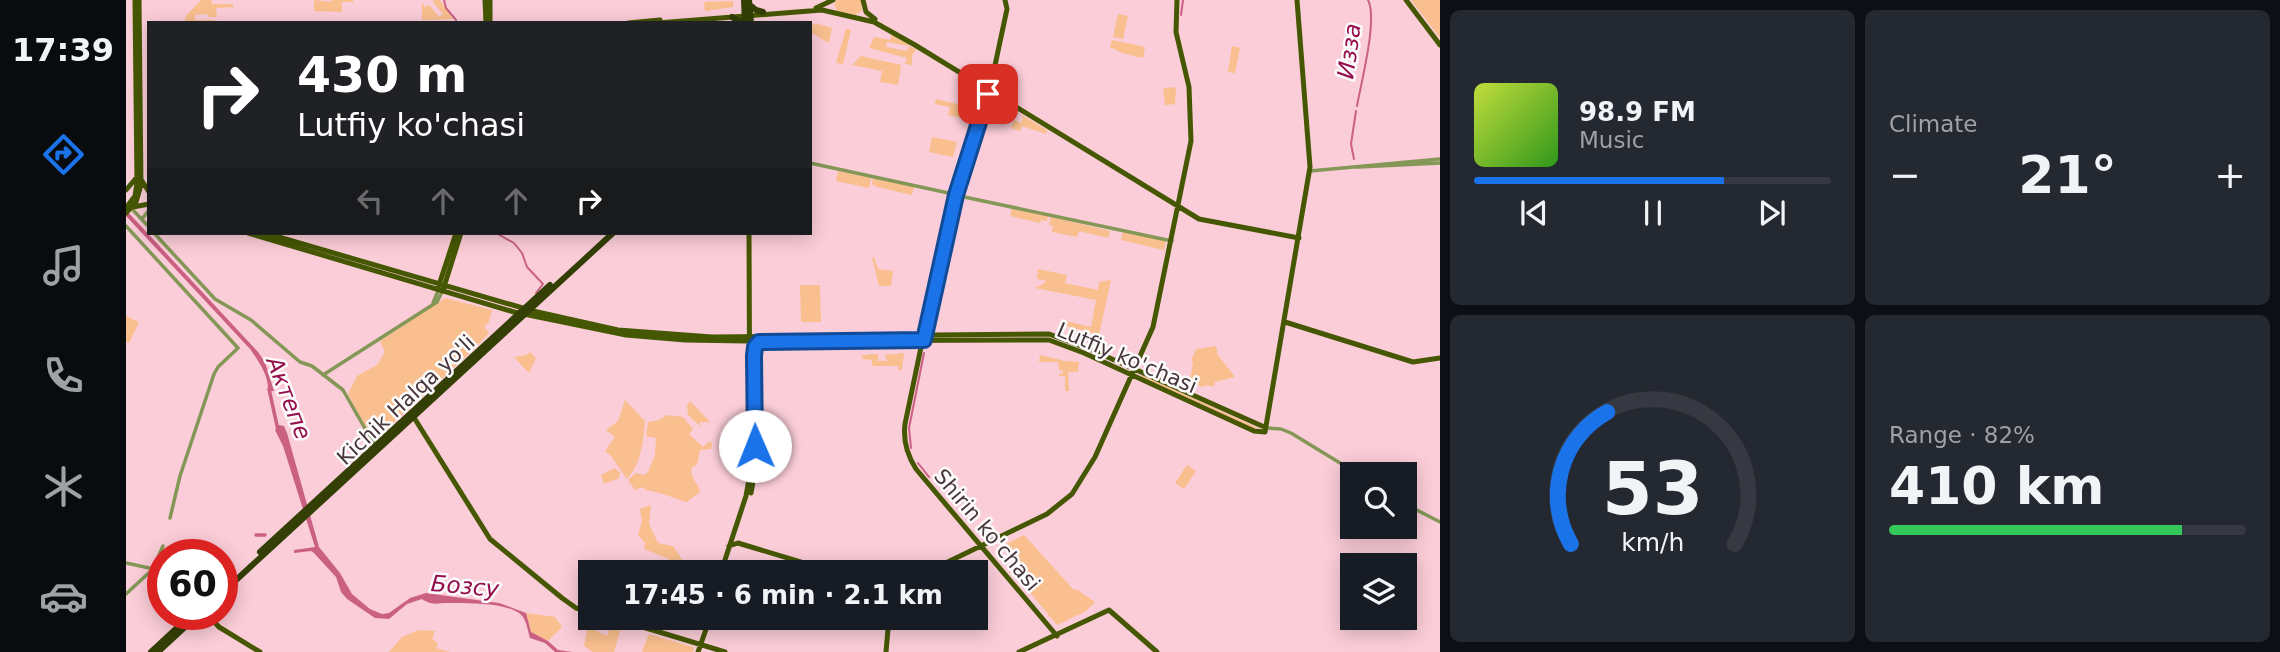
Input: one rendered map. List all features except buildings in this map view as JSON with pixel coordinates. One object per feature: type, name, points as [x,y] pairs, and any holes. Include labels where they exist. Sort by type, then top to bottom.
[{"type":"highway","points":[[748,1],[755,10],[763,12]]},
{"type":"highway","points":[[732,17],[747,18],[748,1]]},
{"type":"highway","name":"Kichik Halqa yo'li","points":[[238,576],[605,235]]},
{"type":"highway","name":"Kichik Halqa yo'li","points":[[557,281],[611,235]]},
{"type":"highway","name":"Kichik Halqa yo'li","points":[[327,494],[374,446],[413,415]]},
{"type":"highway","points":[[158,652],[177,630]]},
{"type":"highway","points":[[151,652],[180,630]]},
{"type":"main road","points":[[128,208],[136,192],[139,176],[138,77],[141,43],[137,0]]},
{"type":"main road","points":[[487,0],[488,21]]},
{"type":"main road","points":[[676,21],[747,18],[818,8],[833,0]]},
{"type":"main road","points":[[833,0],[832,7],[838,13]]},
{"type":"main road","points":[[856,17],[862,14],[863,0]]},
{"type":"main road","name":"Shirin ko'chasi","points":[[1006,0],[1007,9],[989,89],[954,194],[904,426],[906,448],[916,469],[1057,636]]},
{"type":"main road","points":[[1177,205],[1192,149],[1189,71],[1178,32],[1178,0]]},
{"type":"main road","points":[[955,560],[1051,513],[1073,495],[1086,478],[1158,321],[1191,137],[1188,79],[1175,27],[1178,0]]},
{"type":"main road","points":[[1264,429],[1310,171],[1297,0]]},
{"type":"main road","points":[[1407,0],[1440,44]]},
{"type":"main road","points":[[864,8],[870,17],[894,29],[1177,205],[1208,220],[1299,237]]},
{"type":"main road","points":[[747,18],[763,12],[804,10],[822,10],[856,17],[886,27],[989,89]]},
{"type":"main road","points":[[683,21],[732,17]]},
{"type":"main road","points":[[126,190],[139,176]]},
{"type":"main road","points":[[139,176],[147,189]]},
{"type":"main road","points":[[128,208],[147,204]]},
{"type":"main road","name":"Lutfiy ko'chasi","points":[[255,235],[381,270],[394,277],[631,336],[1049,340],[1067,345],[1264,429]]},
{"type":"main road","name":"Lutfiy ko'chasi","points":[[271,235],[441,289],[524,311]]},
{"type":"main road","points":[[441,289],[457,235]]},
{"type":"main road","points":[[751,236],[753,445]]},
{"type":"main road","points":[[1285,322],[1417,362],[1440,357]]},
{"type":"main road","points":[[741,337],[752,327]]},
{"type":"main road","points":[[752,327],[763,338],[756,346],[754,356]]},
{"type":"main road","name":"Lutfiy ko'chasi","points":[[685,338],[751,339]]},
{"type":"main road","points":[[728,560],[749,486],[753,445],[754,356],[751,339]]},
{"type":"main road","points":[[1409,360],[1440,357]]},
{"type":"main road","points":[[413,415],[488,537],[558,595],[578,606]]},
{"type":"main road","points":[[734,543],[791,560]]},
{"type":"main road","points":[[1021,652],[1110,611],[1157,652]]},
{"type":"main road","points":[[224,630],[260,652]]},
{"type":"main road","points":[[645,630],[719,652]]},
{"type":"main road","points":[[648,630],[698,647],[725,652]]},
{"type":"main road","points":[[698,647],[704,630]]},
{"type":"main road","points":[[886,652],[888,630]]},
{"type":"street","points":[[1310,171],[1440,161]]},
{"type":"street","points":[[812,163],[1171,241]]},
{"type":"street","points":[[128,208],[147,225]]},
{"type":"street","points":[[143,220],[142,216],[147,212]]},
{"type":"street","points":[[127,229],[238,348],[214,374],[180,476],[170,518]]},
{"type":"street","points":[[156,235],[215,299],[251,320],[300,362],[312,366],[345,393],[374,446]]},
{"type":"street","points":[[323,375],[438,301],[441,289]]},
{"type":"street","points":[[1264,429],[1291,433],[1340,463]]},
{"type":"street","points":[[1417,510],[1440,522]]},
{"type":"street","points":[[126,563],[147,568]]},
{"type":"street","points":[[126,594],[147,575]]},
{"type":"shaded area","points":[[201,0],[211,0],[212,4],[233,4],[233,7],[216,8],[217,17],[209,17],[208,14],[195,15],[195,20],[215,21],[185,21]]},
{"type":"shaded area","points":[[314,0],[353,2],[342,2],[342,12],[314,11]]},
{"type":"shaded area","points":[[434,0],[440,0],[453,19],[422,20],[422,2],[425,7],[429,5],[439,17],[443,14]]},
{"type":"shaded area","points":[[837,0],[861,0],[862,11],[855,15],[837,11],[834,4]]},
{"type":"shaded area","points":[[1411,0],[1440,0],[1440,38]]},
{"type":"shaded area","points":[[733,1],[733,7],[705,11],[704,2]]},
{"type":"shaded area","points":[[1118,14],[1128,16],[1123,39],[1113,37]]},
{"type":"shaded area","points":[[812,25],[832,28],[829,43],[812,33]]},
{"type":"shaded area","points":[[846,29],[851,30],[843,64],[836,63]]},
{"type":"shaded area","points":[[892,34],[909,44],[887,42],[886,47],[907,51],[909,46],[916,49],[912,56],[912,65],[905,64],[907,58],[869,48],[874,37],[890,40]]},
{"type":"shaded area","points":[[1112,40],[1145,47],[1143,58],[1110,47]]},
{"type":"shaded area","points":[[1232,46],[1240,48],[1235,73],[1228,72]]},
{"type":"shaded area","points":[[861,56],[901,65],[898,85],[880,82],[882,71],[852,65]]},
{"type":"shaded area","points":[[1176,88],[1175,104],[1165,105],[1163,89]]},
{"type":"shaded area","points":[[936,99],[969,107],[966,119],[948,115],[950,107],[935,104]]},
{"type":"shaded area","points":[[1020,114],[1047,130],[1046,134],[1022,126],[1020,131],[1011,128],[1014,120],[1021,123],[1023,118]]},
{"type":"shaded area","points":[[932,137],[957,142],[953,157],[929,152]]},
{"type":"shaded area","points":[[838,171],[871,178],[869,188],[836,181]]},
{"type":"shaded area","points":[[873,178],[914,187],[912,195],[877,187],[872,184]]},
{"type":"shaded area","points":[[1012,208],[1048,216],[1047,221],[1041,220],[1040,223],[1010,216]]},
{"type":"shaded area","points":[[126,210],[258,352],[265,362],[274,391],[268,391],[265,375],[250,349],[126,216]]},
{"type":"shaded area","points":[[1051,217],[1110,231],[1108,238],[1079,231],[1077,237],[1052,232],[1053,226],[1049,225]]},
{"type":"shaded area","points":[[1123,232],[1166,241],[1164,250],[1121,240]]},
{"type":"shaded area","points":[[874,257],[878,269],[893,271],[891,286],[879,286],[872,258]]},
{"type":"shaded area","points":[[1038,269],[1067,275],[1065,283],[1098,290],[1099,282],[1111,280],[1099,335],[1066,326],[1066,321],[1091,327],[1096,300],[1035,288],[1045,283],[1045,280],[1037,279]]},
{"type":"shaded area","points":[[800,285],[820,285],[821,322],[801,322]]},
{"type":"shaded area","points":[[445,298],[492,310],[489,322],[484,327],[489,333],[373,441],[348,394],[357,376],[377,365],[385,352],[380,341]]},
{"type":"shaded area","points":[[126,316],[139,322],[129,343],[126,342]]},
{"type":"shaded area","points":[[1216,346],[1218,355],[1235,377],[1215,382],[1214,387],[1202,387],[1190,381],[1191,361],[1196,349]]},
{"type":"shaded area","points":[[530,352],[536,358],[529,373],[514,357]]},
{"type":"shaded area","points":[[904,353],[902,370],[898,370],[898,366],[872,366],[872,360],[863,359],[861,355],[878,354],[878,361],[887,361],[885,355]]},
{"type":"shaded area","points":[[1040,355],[1079,362],[1078,372],[1068,372],[1069,391],[1065,391],[1065,376],[1059,376],[1063,371],[1059,370],[1058,362],[1039,362]]},
{"type":"shaded area","points":[[1142,375],[1256,427],[1254,430],[1141,378]]},
{"type":"shaded area","points":[[625,400],[645,421],[639,459],[627,479],[605,451],[615,437],[606,430],[618,421]]},
{"type":"shaded area","points":[[690,401],[710,422],[700,422],[700,426],[688,415],[687,406]]},
{"type":"shaded area","points":[[667,415],[683,417],[693,429],[689,434],[703,447],[710,441],[712,444],[711,449],[700,450],[697,465],[692,467],[692,474],[700,492],[687,502],[643,487],[635,490],[628,480],[636,473],[644,475],[648,472],[655,455],[656,438],[646,436],[648,422]]},
{"type":"shaded area","name":"Бозсу","points":[[279,425],[284,426],[287,433],[319,547],[340,573],[352,594],[370,609],[382,614],[389,613],[410,598],[426,593],[499,603],[526,613],[531,632],[558,650],[573,652],[555,652],[545,643],[530,638],[523,617],[509,608],[477,603],[435,604],[422,599],[407,604],[389,619],[375,618],[347,599],[341,592],[336,577],[314,553],[294,553],[294,550],[315,547],[283,446],[275,430]]},
{"type":"shaded area","points":[[1187,465],[1196,471],[1184,489],[1175,483]]},
{"type":"shaded area","points":[[615,468],[620,473],[619,478],[604,484],[601,475]]},
{"type":"shaded area","points":[[651,505],[649,524],[658,543],[673,546],[683,560],[670,560],[644,549],[645,543],[638,535],[642,521],[640,509]]},
{"type":"shaded area","points":[[1024,535],[1074,590],[1095,602],[1086,611],[1057,625],[1019,579],[1024,566],[1006,544]]},
{"type":"shaded area","points":[[526,613],[555,617],[562,627],[548,641],[531,632]]},
{"type":"shaded area","points":[[419,630],[435,631],[432,639],[438,643],[436,648],[450,652],[389,652],[402,637]]},
{"type":"shaded area","points":[[587,630],[597,630],[607,636],[609,630],[620,631],[614,652],[593,652],[584,646]]},
{"type":"shaded area","points":[[649,634],[693,647],[693,652],[642,652]]},
{"type":"waterway","points":[[444,0],[446,8],[456,20]]},
{"type":"waterway","points":[[1181,15],[1183,0]]},
{"type":"waterway","name":"Изза","points":[[1357,106],[1370,36],[1371,9],[1368,0]]},
{"type":"waterway","name":"Изза","points":[[1354,159],[1351,144],[1356,111]]},
{"type":"waterway","points":[[963,184],[973,151]]},
{"type":"waterway","points":[[946,257],[958,201]]},
{"type":"waterway","points":[[500,235],[514,243],[522,253],[527,267],[543,284],[536,293]]},
{"type":"waterway","points":[[932,316],[944,264]]},
{"type":"waterway","points":[[930,329],[932,319]]},
{"type":"waterway","points":[[911,448],[909,428],[924,353]]},
{"type":"waterway","name":"Актепе","points":[[270,387],[278,430]]},
{"type":"waterway","points":[[918,463],[929,477]]},
{"type":"waterway","points":[[256,535],[265,535]]},
{"type":"route","points":[[755,446],[754,356],[759,342],[924,340],[956,195],[988,94]]}]
